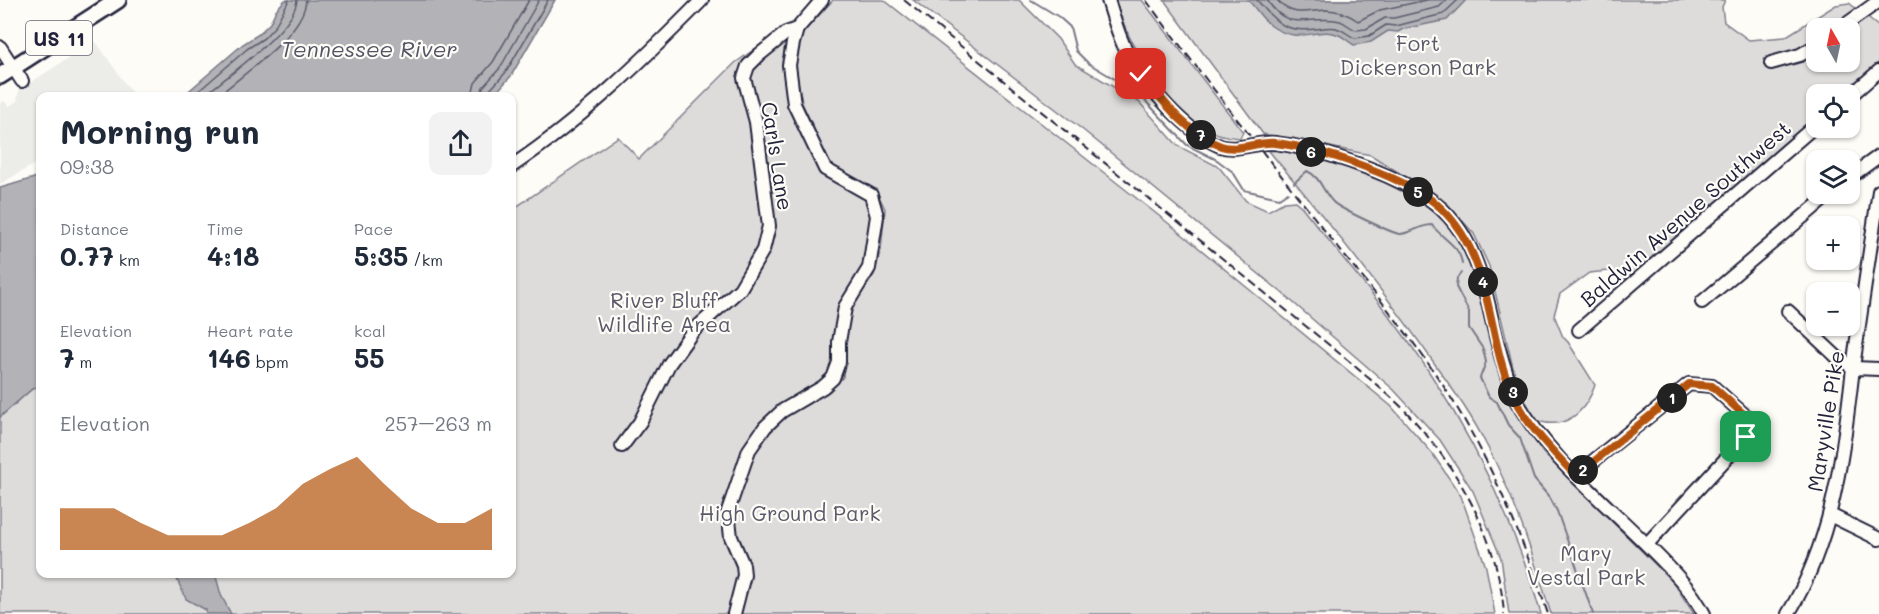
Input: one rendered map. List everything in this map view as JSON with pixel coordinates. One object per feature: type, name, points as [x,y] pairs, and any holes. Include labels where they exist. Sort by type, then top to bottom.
[{"type":"main road","name":"US 11","points":[[7,71],[118,0]]},
{"type":"street","points":[[516,163],[553,138],[579,116],[664,39],[702,0]]},
{"type":"street","points":[[734,614],[744,575],[743,565],[731,537],[728,511],[749,450],[765,427],[782,411],[823,387],[833,378],[839,362],[839,342],[845,307],[869,268],[877,216],[871,195],[825,169],[794,104],[789,65],[797,29],[822,0]]},
{"type":"street","points":[[1108,0],[1128,54],[1141,74],[1197,133],[1222,147],[1247,147],[1274,142],[1336,158],[1402,183],[1442,208],[1461,231],[1478,262],[1498,349],[1514,397],[1535,432],[1576,476],[1681,579],[1704,614]]},
{"type":"street","points":[[1855,18],[1879,1]]},
{"type":"street","name":"Carls Lane","points":[[622,446],[640,422],[669,364],[693,331],[740,289],[763,250],[769,226],[756,122],[744,78],[748,66],[759,55],[786,33],[797,29]]},
{"type":"street","points":[[0,47],[7,71],[22,81]]},
{"type":"street","points":[[1771,63],[1806,52]]},
{"type":"street","points":[[1860,87],[1879,71]]},
{"type":"street","name":"Baldwin Avenue Southwest","points":[[1579,330],[1806,134]]},
{"type":"street","points":[[1860,170],[1879,156]]},
{"type":"street","name":"Maryville Pike","points":[[1788,614],[1812,569],[1830,515],[1844,443],[1879,191]]},
{"type":"street","points":[[1702,302],[1818,204]]},
{"type":"street","points":[[1788,311],[1825,348],[1854,368],[1879,369]]},
{"type":"street","points":[[1576,476],[1689,384],[1712,386],[1749,419],[1751,428],[1746,437],[1647,544]]},
{"type":"street","points":[[1830,515],[1879,539]]},
{"type":"shaded area","points":[[96,42],[131,92],[36,92],[36,163],[0,184],[0,103],[4,101],[9,106],[17,101],[19,90]]},
{"type":"green space","points":[[833,0],[884,0],[1177,230],[1391,406],[1432,453],[1461,496],[1486,567],[1495,614],[0,614],[0,417],[36,388],[36,578],[516,578],[516,207],[618,137],[639,159],[735,63],[779,32],[789,39],[784,50],[784,58],[789,65],[793,93],[825,169],[852,185],[876,209],[869,268],[855,290],[833,378],[782,411],[756,447],[787,415],[830,391],[843,377],[844,339],[855,300],[874,275],[881,250],[885,209],[876,190],[830,164],[802,103],[795,64],[802,34]]},
{"type":"green space","points":[[913,0],[1019,0],[1058,39],[1075,64],[1139,102],[1178,146],[1219,167],[1246,201],[1268,211],[1284,202],[1295,201],[1302,207],[1403,334],[1450,406],[1496,492],[1521,552],[1541,614],[1509,614],[1501,558],[1473,491],[1440,440],[1394,390],[1281,292],[1083,130]]},
{"type":"green space","points":[[1115,0],[1142,0],[1243,132],[1240,138],[1217,133],[1196,123],[1177,107],[1145,67]]},
{"type":"green space","name":"Fort Dickerson Park","points":[[1164,0],[1725,0],[1722,7],[1724,22],[1749,40],[1785,37],[1806,24],[1806,72],[1860,72],[1860,18],[1815,18],[1836,5],[1849,3],[1879,27],[1879,65],[1857,84],[1806,84],[1806,129],[1632,280],[1609,271],[1589,273],[1560,294],[1554,315],[1563,337],[1595,385],[1586,404],[1565,421],[1546,423],[1535,420],[1518,389],[1489,266],[1474,234],[1447,203],[1371,155],[1263,134]]},
{"type":"green space","name":"Mary Vestal Park","points":[[1279,150],[1340,165],[1385,182],[1429,206],[1447,223],[1460,239],[1477,273],[1495,358],[1513,408],[1543,453],[1674,583],[1694,614],[1551,614],[1515,506],[1474,422],[1393,306],[1269,151]]},
{"type":"water","name":"Tennessee River","points":[[285,0],[555,0],[511,76],[497,92],[188,92],[243,44],[259,34],[270,23],[276,10]]},
{"type":"water","points":[[1248,0],[1466,0],[1447,20],[1398,32],[1388,31],[1371,42],[1354,45],[1341,36],[1331,33],[1299,35],[1280,31],[1270,25]]},
{"type":"water","points":[[36,176],[36,388],[0,417],[0,188]]},
{"type":"water","points":[[176,578],[216,578],[221,595],[231,614],[206,614],[206,610],[186,599]]},
{"type":"waterway","points":[[1031,0],[1059,17],[1070,27],[1076,51],[1088,63],[1138,93],[1187,145],[1217,160],[1233,172],[1244,190],[1279,198],[1288,192]]},
{"type":"waterway","points":[[1294,183],[1307,171],[1315,177],[1329,198],[1337,205],[1396,233],[1400,234],[1432,225],[1458,252],[1462,264]]},
{"type":"waterway","points":[[1461,273],[1457,278],[1456,287],[1469,312],[1469,328],[1483,349],[1486,362],[1480,378],[1489,397],[1497,402],[1508,425],[1520,438],[1534,479],[1550,498],[1557,511],[1593,614]]},
{"type":"railway","points":[[904,0],[1350,362],[1404,410],[1446,460],[1474,508],[1494,560],[1501,587],[1504,614]]},
{"type":"railway","points":[[1146,0],[1398,323],[1445,388],[1473,435],[1498,485],[1548,614]]},
{"type":"route","points":[[1141,74],[1179,117],[1197,133],[1222,147],[1247,147],[1274,142],[1336,158],[1373,170],[1402,183],[1442,208],[1461,231],[1478,262],[1490,306],[1498,349],[1514,397],[1535,432],[1576,476],[1689,384],[1712,386],[1749,419],[1751,428],[1746,437]]},
{"type":"park label","name":"River Bluff Wildlife Area","points":[[664,311]]},
{"type":"park label","name":"High Ground Park","points":[[790,512]]}]
